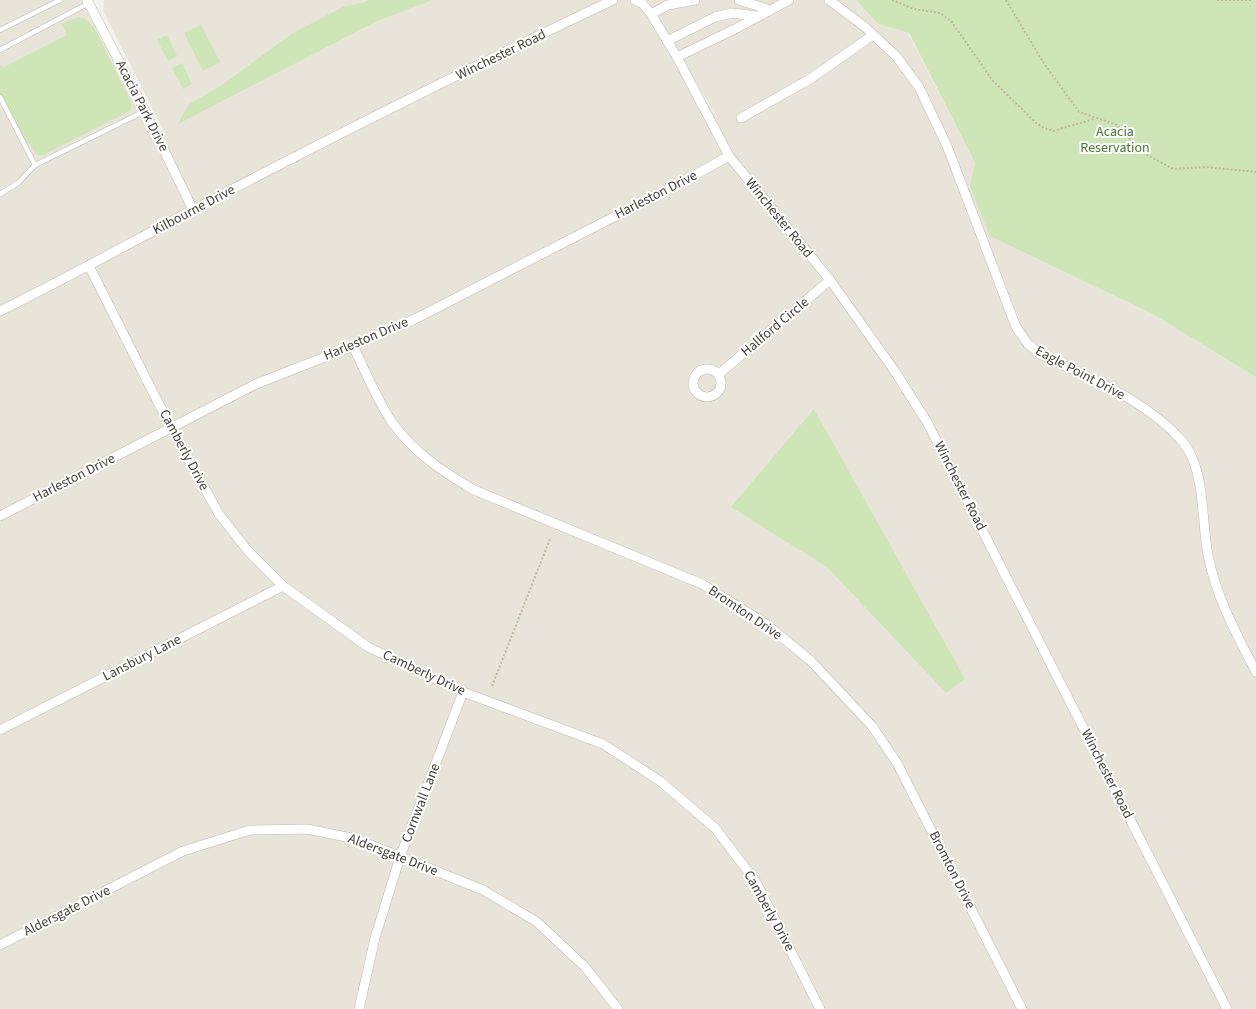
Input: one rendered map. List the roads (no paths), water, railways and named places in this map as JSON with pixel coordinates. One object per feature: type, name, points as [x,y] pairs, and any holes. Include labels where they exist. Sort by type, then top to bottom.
[{"type":"street","name":"Winchester Road","points":[[388,110],[613,0]]},
{"type":"street","name":"Winchester Road","points":[[635,0],[642,3],[651,14],[677,57],[729,156],[830,280],[894,370],[927,422],[1227,1009]]},
{"type":"street","points":[[651,14],[668,5],[695,0]]},
{"type":"street","points":[[739,0],[770,10]]},
{"type":"street","points":[[677,57],[737,28],[789,0]]},
{"type":"street","name":"Eagle Point Drive","points":[[829,0],[873,35],[896,56],[919,87],[947,146],[1016,328],[1028,344],[1040,354],[1144,406],[1182,441],[1191,455],[1199,481],[1208,555],[1219,594],[1232,625],[1256,672]]},
{"type":"street","name":"Acacia Park Drive","points":[[89,1],[193,210]]},
{"type":"street","points":[[667,41],[715,17],[732,14],[757,16]]},
{"type":"street","points":[[741,118],[810,79],[873,35]]},
{"type":"street","name":"Kilbourne Drive","points":[[0,311],[388,110]]},
{"type":"street","name":"Harleston Drive","points":[[0,516],[256,384],[353,346],[412,320],[684,181],[729,156]]},
{"type":"street","name":"Camberly Drive","points":[[89,266],[218,514],[248,551],[283,586],[368,647],[463,692],[603,744],[660,781],[716,828],[756,882],[820,1009]]},
{"type":"street","name":"Hallford Circle","points":[[719,374],[830,280]]},
{"type":"street","name":"Bromton Drive","points":[[353,346],[392,422],[416,450],[448,475],[474,490],[702,584],[766,624],[811,661],[872,726],[897,762],[1022,1009]]},
{"type":"street","name":"Lansbury Lane","points":[[0,730],[283,586]]},
{"type":"street","name":"Cornwall Lane","points":[[359,1009],[375,938],[400,857],[463,692]]},
{"type":"street","name":"Aldersgate Drive","points":[[0,945],[183,851],[250,830],[307,829],[356,839],[483,890],[537,922],[585,967],[618,1009]]},
{"type":"lane","points":[[0,30],[60,0]]},
{"type":"lane","points":[[0,50],[89,1]]},
{"type":"lane","points":[[0,97],[35,166]]},
{"type":"lane","points":[[0,194],[18,183],[35,166],[145,111]]},
{"type":"park label","name":"Acacia Reservation","points":[[1115,140]]}]
